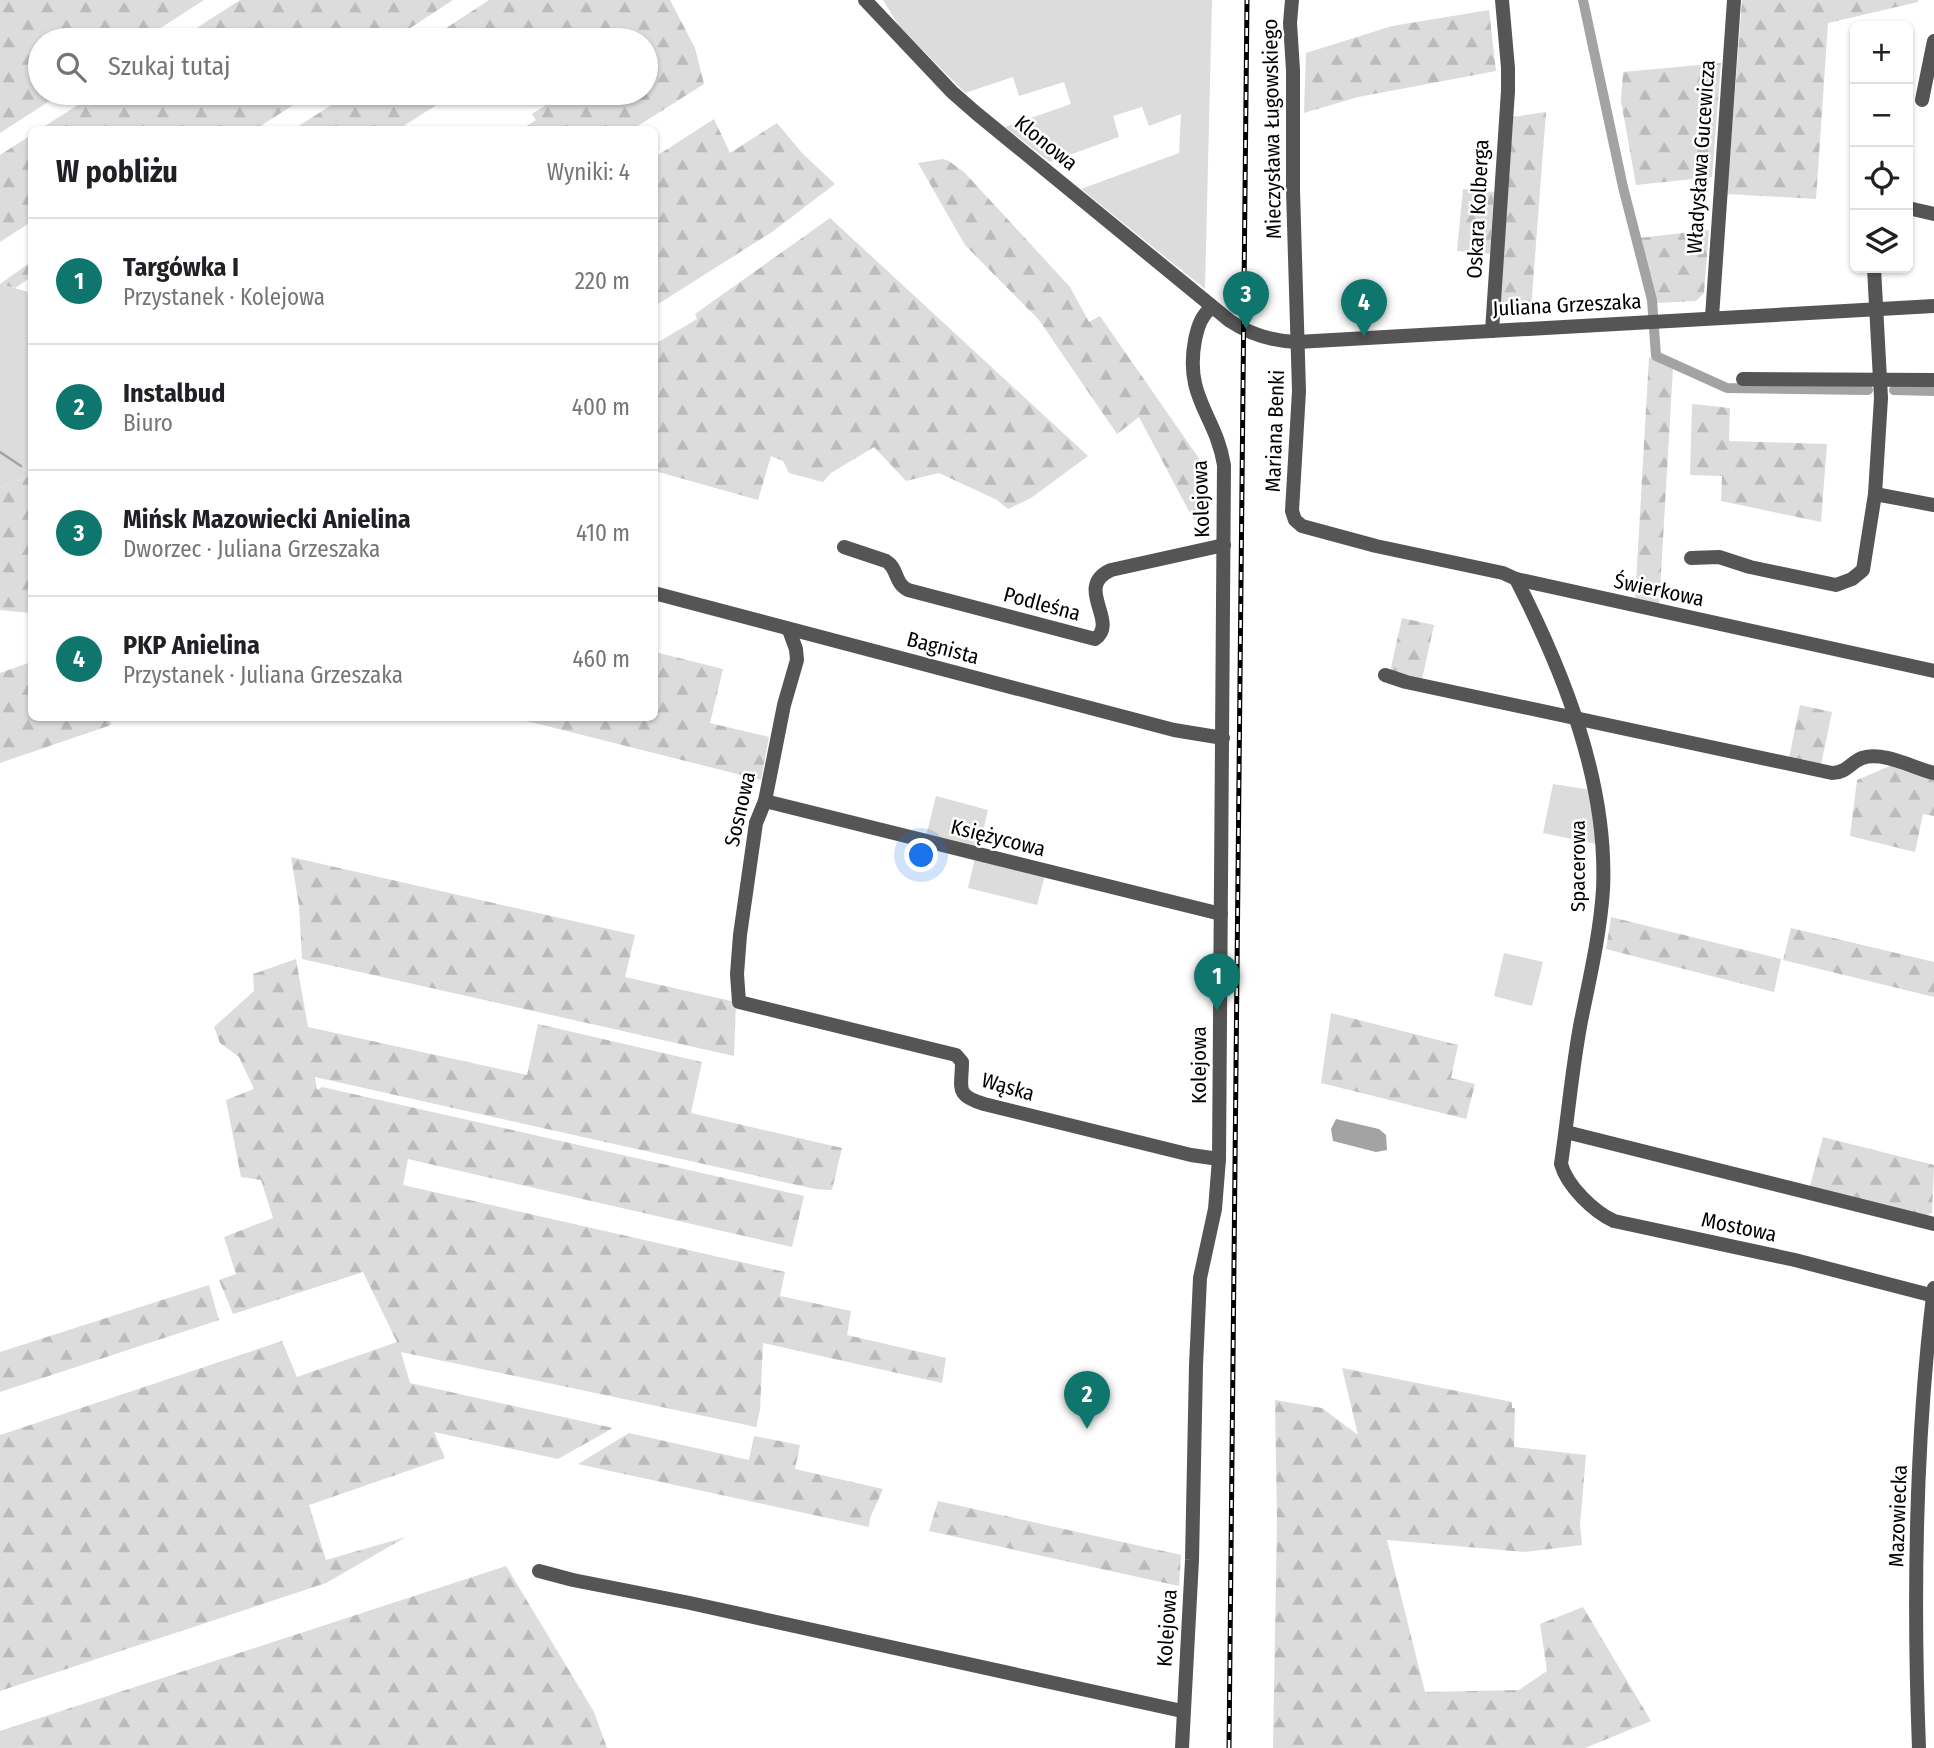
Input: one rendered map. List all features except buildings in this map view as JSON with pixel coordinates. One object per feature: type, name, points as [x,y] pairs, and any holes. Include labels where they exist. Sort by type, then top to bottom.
[{"type":"street","name":"Klonowa","points":[[865,0],[968,106],[1212,307]]},
{"type":"street","name":"Mieczysława Ługowskiego","points":[[1292,0],[1290,23],[1297,342]]},
{"type":"street","name":"Oskara Kolberga","points":[[1492,331],[1508,68],[1503,0]]},
{"type":"street","name":"Władysława Gucewicza","points":[[1712,317],[1734,0]]},
{"type":"street","points":[[1922,100],[1934,41]]},
{"type":"street","points":[[1913,209],[1934,214]]},
{"type":"street","points":[[1690,558],[1719,558],[1822,583],[1843,584],[1863,570],[1875,494],[1881,380],[1874,273]]},
{"type":"street","name":"Juliana Grzeszaka","points":[[1212,307],[1247,331],[1272,340],[1297,342],[1934,306]]},
{"type":"street","name":"Kolejowa","points":[[1182,1748],[1192,1560],[1200,1278],[1215,1209],[1219,1159],[1224,545],[1222,453],[1195,391],[1193,377],[1196,333],[1203,315],[1212,307]]},
{"type":"street","name":"Mariana Benki","points":[[1297,342],[1299,402],[1294,517],[1302,526],[1376,546]]},
{"type":"street","points":[[1743,379],[1934,380]]},
{"type":"street","points":[[1875,494],[1934,505]]},
{"type":"street","name":"Podleśna","points":[[845,547],[891,564],[898,582],[908,590],[1095,639],[1099,637],[1103,627],[1095,587],[1100,575],[1139,563],[1224,545]]},
{"type":"street","name":"Świerkowa","points":[[1376,546],[1934,671]]},
{"type":"street","name":"Spacerowa","points":[[1516,579],[1575,717],[1597,797],[1600,822],[1603,889],[1594,962],[1581,1023],[1561,1164]]},
{"type":"street","name":"Bagnista","points":[[658,594],[1174,730],[1223,738]]},
{"type":"street","name":"Sosnowa","points":[[739,1002],[737,974],[740,935],[756,823],[765,801],[784,705],[797,660],[789,630]]},
{"type":"street","points":[[1385,675],[1832,773],[1843,771],[1862,758],[1869,757],[1934,772]]},
{"type":"street","name":"Księżycowa","points":[[765,801],[1221,914]]},
{"type":"street","name":"Wąska","points":[[739,1002],[956,1055],[962,1062],[960,1086],[971,1100],[1191,1155],[1219,1159]]},
{"type":"street","points":[[1566,1132],[1934,1224]]},
{"type":"street","name":"Mostowa","points":[[1561,1164],[1570,1185],[1605,1217],[1615,1221],[1934,1293]]},
{"type":"street","name":"Mazowiecka","points":[[1919,1748],[1916,1631],[1927,1464],[1926,1356],[1934,1293]]},
{"type":"street","points":[[539,1571],[1182,1711]]},
{"type":"green space","points":[[0,0],[204,0],[161,28],[28,28],[28,105],[43,105],[0,133]]},
{"type":"green space","points":[[240,0],[453,0],[410,28],[197,28]]},
{"type":"green space","points":[[489,0],[670,0],[695,48],[704,84],[638,126],[527,126],[536,120],[532,114],[546,105],[658,105],[658,28],[446,28]]},
{"type":"green space","points":[[883,0],[1212,0],[1205,289],[1081,189],[1179,153],[1181,114],[1149,126],[1142,107],[1113,116],[1119,137],[1050,162],[1005,127],[1071,104],[1064,82],[1019,96],[1013,77],[965,93],[899,26]]},
{"type":"green space","points":[[1742,0],[1918,0],[1828,23],[1816,199],[1727,194]]},
{"type":"green space","points":[[1489,10],[1496,71],[1358,97],[1304,113],[1306,53],[1392,26]]},
{"type":"green space","points":[[1721,63],[1712,177],[1636,185],[1621,101],[1623,72]]},
{"type":"green space","points":[[78,105],[293,105],[261,126],[45,126]]},
{"type":"green space","points":[[331,105],[436,105],[404,126],[299,126]]},
{"type":"green space","points":[[1546,112],[1531,309],[1504,311],[1500,306],[1513,117]]},
{"type":"green space","points":[[714,119],[730,153],[777,123],[802,153],[835,184],[772,232],[658,304],[658,155]]},
{"type":"green space","points":[[28,137],[28,224],[0,242],[0,155]]},
{"type":"green space","points":[[943,159],[965,173],[1070,287],[1089,322],[1100,316],[1207,470],[1210,541],[1191,515],[1139,417],[1117,434],[1039,320],[965,245],[918,163]]},
{"type":"green space","points":[[1463,189],[1494,192],[1490,254],[1457,251]]},
{"type":"green space","points":[[830,218],[1088,456],[1031,498],[1008,509],[997,500],[939,473],[906,481],[874,447],[831,473],[823,482],[789,473],[783,461],[771,456],[758,500],[658,472],[658,342],[697,319],[695,314]]},
{"type":"green space","points":[[1709,230],[1704,293],[1696,301],[1655,303],[1639,238]]},
{"type":"green space","points":[[28,264],[28,279],[15,288],[0,284]]},
{"type":"green space","points":[[0,284],[28,292],[28,476],[0,488]]},
{"type":"green space","points":[[1649,357],[1673,368],[1659,608],[1635,601]]},
{"type":"green space","points":[[1692,404],[1730,408],[1729,441],[1827,444],[1821,522],[1721,501],[1722,476],[1690,475]]},
{"type":"green space","points":[[28,476],[28,613],[0,610],[0,488]]},
{"type":"green space","points":[[1402,618],[1434,625],[1422,679],[1390,672]]},
{"type":"green space","points":[[658,653],[723,669],[710,723],[769,737],[761,780],[527,721],[658,721]]},
{"type":"green space","points":[[28,663],[28,721],[110,721],[111,725],[0,763],[0,673]]},
{"type":"green space","points":[[1800,705],[1832,712],[1821,765],[1789,758]]},
{"type":"green space","points":[[1892,765],[1934,774],[1934,816],[1923,814],[1915,852],[1850,836],[1857,780]]},
{"type":"green space","points":[[1553,784],[1591,790],[1596,844],[1543,833]]},
{"type":"green space","points":[[936,796],[988,810],[979,849],[926,836]]},
{"type":"green space","points":[[291,857],[635,935],[625,977],[736,1002],[734,1056],[302,959],[299,906]]},
{"type":"green space","points":[[975,858],[1045,875],[1037,905],[968,888]]},
{"type":"green space","points":[[1611,917],[1781,959],[1774,992],[1606,949]]},
{"type":"green space","points":[[1791,928],[1934,962],[1934,997],[1783,960]]},
{"type":"green space","points":[[1504,953],[1543,962],[1532,1006],[1494,996]]},
{"type":"green space","points":[[296,959],[308,1027],[527,1075],[538,1024],[702,1062],[691,1113],[842,1148],[832,1190],[815,1189],[315,1077],[317,1090],[322,1087],[804,1196],[792,1247],[408,1159],[403,1185],[785,1272],[780,1296],[851,1311],[847,1335],[946,1358],[942,1383],[763,1343],[760,1410],[756,1427],[401,1352],[410,1383],[613,1428],[558,1459],[434,1432],[445,1458],[309,1505],[326,1560],[406,1537],[326,1583],[0,1691],[0,1435],[282,1341],[297,1377],[397,1342],[363,1272],[233,1314],[219,1280],[236,1274],[224,1237],[273,1218],[261,1180],[241,1177],[226,1100],[254,1089],[239,1057],[220,1043],[214,1027],[254,991],[253,974]]},
{"type":"green space","points":[[1331,1013],[1458,1045],[1451,1078],[1475,1084],[1466,1119],[1321,1083]]},
{"type":"green space","points":[[1823,1137],[1934,1165],[1932,1213],[1923,1217],[1810,1186]]},
{"type":"green space","points":[[209,1285],[219,1320],[0,1392],[0,1352]]},
{"type":"green space","points":[[1342,1368],[1512,1402],[1512,1408],[1515,1408],[1514,1447],[1586,1455],[1580,1525],[1582,1545],[1525,1552],[1387,1540],[1425,1692],[1519,1690],[1547,1671],[1540,1624],[1583,1607],[1651,1721],[1585,1748],[1273,1748],[1277,1522],[1275,1400],[1322,1408],[1358,1435]]},
{"type":"green space","points":[[629,1433],[749,1460],[754,1436],[800,1445],[795,1469],[883,1489],[870,1518],[869,1527],[578,1464]]},
{"type":"green space","points":[[938,1501],[1181,1555],[1179,1586],[929,1531]]},
{"type":"green space","points":[[506,1566],[594,1712],[607,1748],[0,1748],[0,1731]]},
{"type":"shaded area","points":[[1336,1119],[1379,1129],[1386,1135],[1387,1150],[1376,1152],[1333,1141],[1331,1129]]},
{"type":"waterway","points":[[1583,0],[1623,187],[1652,300],[1656,356],[1727,388],[1868,390]]},
{"type":"waterway","points":[[1894,390],[1934,391]]},
{"type":"waterway","points":[[0,452],[21,466]]},
{"type":"railway","points":[[1229,1748],[1247,0]]},
{"type":"place","name":"Mińsk Mazowiecki Anielina","points":[[1246,329]]},
{"type":"place","name":"PKP Anielina","points":[[1364,337]]},
{"type":"place","name":"Targówka I","points":[[1217,1011]]},
{"type":"place","name":"Instalbud","points":[[1087,1429]]}]
